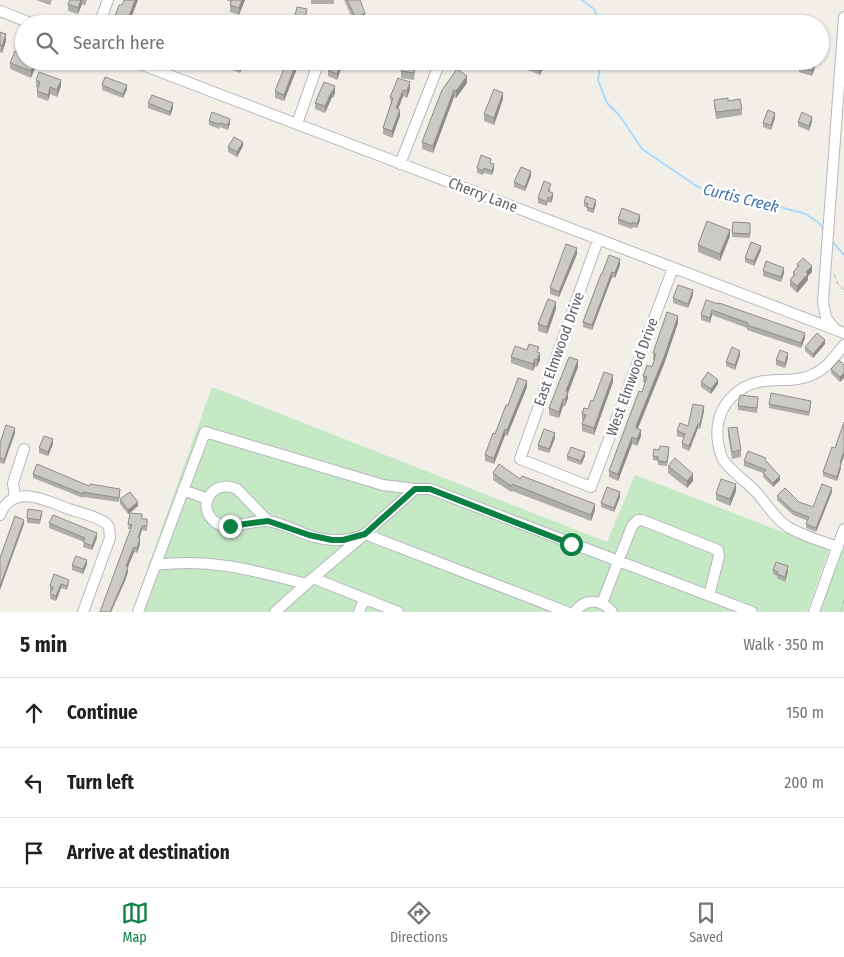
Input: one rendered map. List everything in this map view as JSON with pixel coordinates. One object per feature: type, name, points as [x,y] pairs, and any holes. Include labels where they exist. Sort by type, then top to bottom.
[{"type":"street","points":[[102,15],[108,0]]},
{"type":"street","points":[[0,11],[15,17]]},
{"type":"street","points":[[843,30],[844,17]]},
{"type":"street","name":"Cherry Lane","points":[[840,331],[826,318],[823,302],[843,30]]},
{"type":"street","name":"Cherry Lane","points":[[156,70],[840,331]]},
{"type":"street","points":[[297,124],[316,70]]},
{"type":"street","points":[[400,164],[436,70]]},
{"type":"street","name":"East Elmwood Drive","points":[[591,487],[520,459],[598,240]]},
{"type":"street","name":"West Elmwood Drive","points":[[591,487],[673,268]]},
{"type":"street","points":[[838,547],[796,531],[779,520],[758,493],[725,462],[720,452],[717,427],[720,415],[726,404],[742,389],[762,380],[813,375],[827,365],[844,345]]},
{"type":"street","points":[[138,612],[205,432],[383,484],[415,489],[430,489],[752,612]]},
{"type":"street","points":[[15,498],[13,483],[24,449]]},
{"type":"street","points":[[383,484],[393,494],[398,505]]},
{"type":"street","points":[[268,521],[232,486],[226,485],[215,489],[208,499],[207,510],[213,521],[218,524],[230,526],[268,521],[321,538],[343,540],[365,534],[567,612]]},
{"type":"street","points":[[275,612],[415,489]]},
{"type":"street","points":[[183,490],[208,499]]},
{"type":"street","points":[[1,511],[15,498],[34,496],[101,520],[109,527],[110,538],[84,612]]},
{"type":"street","points":[[602,603],[632,526],[634,522],[642,520],[718,550],[719,556],[709,596]]},
{"type":"street","points":[[814,612],[844,529]]},
{"type":"street","points":[[155,565],[194,562],[235,566],[310,581],[398,612]]},
{"type":"street","points":[[359,612],[364,599]]},
{"type":"street","points":[[575,612],[585,603],[591,601],[602,603],[612,612]]},
{"type":"path","points":[[841,612],[844,598]]},
{"type":"green space","points":[[212,387],[607,542],[635,475],[829,550],[807,612],[132,612]]},
{"type":"green space","points":[[844,529],[844,612],[814,612]]},
{"type":"building","points":[[70,0],[81,0],[78,8],[68,4]]},
{"type":"building","points":[[124,0],[135,0],[129,15],[115,15],[119,5],[122,5]]},
{"type":"building","points":[[232,0],[242,0],[239,8],[230,5]]},
{"type":"building","points":[[347,0],[360,0],[365,13],[354,15]]},
{"type":"building","points":[[297,7],[307,9],[306,15],[295,15]]},
{"type":"building","points":[[0,32],[6,34],[2,46],[0,45]]},
{"type":"building","points":[[15,51],[15,65],[10,63]]},
{"type":"building","points":[[283,70],[294,70],[284,95],[275,91]]},
{"type":"building","points":[[328,70],[339,70],[337,74]]},
{"type":"building","points":[[401,70],[414,70],[414,73]]},
{"type":"building","points":[[456,70],[467,76],[456,91],[454,90],[433,146],[422,142],[442,90]]},
{"type":"building","points":[[39,72],[61,80],[57,90],[50,87],[48,95],[37,91],[40,82],[36,80]]},
{"type":"building","points":[[105,77],[127,85],[123,94],[102,85]]},
{"type":"building","points":[[398,78],[410,82],[407,91],[403,90],[396,108],[400,110],[392,131],[383,128],[393,98],[390,97]]},
{"type":"building","points":[[324,82],[335,86],[325,106],[315,103]]},
{"type":"building","points":[[494,89],[503,93],[494,118],[484,114]]},
{"type":"building","points":[[152,95],[173,103],[170,112],[148,103]]},
{"type":"building","points":[[728,98],[728,101],[740,99],[742,109],[716,112],[714,100]]},
{"type":"building","points":[[768,110],[775,113],[771,125],[763,123]]},
{"type":"building","points":[[212,112],[230,119],[228,125],[209,121]]},
{"type":"building","points":[[802,112],[812,117],[809,126],[798,122]]},
{"type":"building","points":[[234,137],[243,142],[237,152],[228,147]]},
{"type":"building","points":[[481,155],[491,159],[490,163],[494,164],[492,171],[484,168],[483,171],[477,168]]},
{"type":"building","points":[[521,167],[531,171],[525,187],[514,182]]},
{"type":"building","points":[[544,181],[551,184],[548,191],[553,193],[551,198],[548,197],[547,202],[538,198]]},
{"type":"building","points":[[586,196],[596,200],[593,209],[587,207],[588,204],[584,202]]},
{"type":"building","points":[[622,208],[640,215],[637,224],[618,219]]},
{"type":"building","points":[[707,221],[730,230],[720,254],[698,245]]},
{"type":"building","points":[[733,222],[750,223],[750,234],[732,233]]},
{"type":"building","points":[[751,242],[761,246],[754,261],[745,258]]},
{"type":"building","points":[[566,244],[577,248],[559,292],[550,288]]},
{"type":"building","points":[[609,255],[620,259],[615,273],[612,272],[592,325],[583,322]]},
{"type":"building","points":[[803,258],[812,266],[806,272],[808,274],[797,286],[790,280],[795,274],[793,272],[799,266],[797,264]]},
{"type":"building","points":[[766,261],[784,268],[781,277],[763,271]]},
{"type":"building","points":[[678,285],[693,290],[688,304],[673,298]]},
{"type":"building","points":[[548,299],[556,302],[547,327],[538,324]]},
{"type":"building","points":[[706,300],[805,333],[801,343],[747,325],[748,323],[712,310],[710,318],[701,315]]},
{"type":"building","points":[[667,312],[678,316],[664,357],[636,426],[636,428],[641,430],[637,439],[632,437],[618,474],[609,471],[639,391],[642,392],[647,377],[643,376],[647,365],[652,367],[656,354],[653,353]]},
{"type":"building","points":[[817,333],[825,340],[813,354],[805,347]]},
{"type":"building","points":[[529,344],[539,347],[537,352],[540,353],[533,364],[511,357],[515,346],[527,350]]},
{"type":"building","points":[[732,347],[740,351],[735,365],[726,362]]},
{"type":"building","points":[[780,350],[788,353],[785,363],[776,360]]},
{"type":"building","points":[[569,357],[578,360],[566,391],[568,392],[565,400],[563,399],[559,412],[549,408]]},
{"type":"building","points":[[839,360],[844,365],[844,373],[840,377],[831,369]]},
{"type":"building","points":[[604,372],[613,375],[594,428],[582,424],[586,415],[582,414],[584,408],[588,409],[591,400],[593,401]]},
{"type":"building","points":[[708,372],[718,380],[711,389],[701,382]]},
{"type":"building","points":[[518,378],[527,381],[507,430],[505,429],[494,458],[485,455],[493,433],[495,434],[506,405],[508,405]]},
{"type":"building","points":[[771,393],[811,401],[809,412],[769,404]]},
{"type":"building","points":[[740,395],[758,397],[757,408],[738,406]]},
{"type":"building","points":[[693,404],[704,406],[700,424],[698,424],[689,446],[682,443],[685,434],[677,431],[680,423],[688,426]]},
{"type":"building","points":[[844,422],[844,451],[837,477],[823,472],[832,447],[835,448]]},
{"type":"building","points":[[6,425],[15,428],[4,460],[0,458],[0,443]]},
{"type":"building","points":[[737,427],[741,450],[732,452],[728,428]]},
{"type":"building","points":[[544,429],[555,433],[549,449],[538,445]]},
{"type":"building","points":[[44,436],[53,439],[48,452],[39,448]]},
{"type":"building","points":[[660,446],[669,447],[667,462],[658,461],[658,457],[653,456],[654,449],[659,450]]},
{"type":"building","points":[[571,447],[585,452],[581,461],[567,456]]},
{"type":"building","points":[[748,451],[766,458],[765,460],[780,476],[773,483],[763,473],[766,470],[744,461]]},
{"type":"building","points":[[675,458],[693,474],[687,481],[668,466]]},
{"type":"building","points":[[37,464],[89,486],[90,484],[120,489],[119,498],[83,492],[83,494],[33,474]]},
{"type":"building","points":[[499,464],[520,479],[522,476],[595,504],[591,515],[512,484],[511,486],[493,473]]},
{"type":"building","points":[[721,479],[736,484],[730,499],[716,494]]},
{"type":"building","points":[[822,484],[832,488],[816,528],[806,524],[809,517],[793,511],[777,496],[785,488],[799,502],[813,507]]},
{"type":"building","points":[[607,487],[620,492],[614,508],[601,503]]},
{"type":"building","points":[[130,492],[138,502],[128,510],[120,499]]},
{"type":"building","points":[[28,509],[42,511],[40,520],[27,518]]},
{"type":"building","points":[[130,513],[142,514],[142,519],[147,519],[147,526],[142,526],[137,548],[134,547],[126,566],[128,567],[125,577],[110,612],[100,612],[132,525],[128,524]]},
{"type":"building","points":[[53,515],[97,533],[92,546],[83,542],[85,538],[49,523]]},
{"type":"building","points":[[15,516],[24,520],[0,586],[0,558]]},
{"type":"building","points":[[76,556],[87,560],[83,569],[72,565]]},
{"type":"building","points":[[776,562],[788,566],[785,577],[773,570]]},
{"type":"building","points":[[54,574],[69,580],[67,586],[61,584],[56,596],[50,594],[53,587],[50,586]]},
{"type":"waterway","name":"Curtis Creek","points":[[582,0],[594,9],[596,15]]},
{"type":"waterway","name":"Curtis Creek","points":[[600,70],[598,80],[607,103],[620,116],[642,149],[698,187],[806,214],[819,223],[824,230]]},
{"type":"waterway","name":"Curtis Creek","points":[[831,240],[844,255]]},
{"type":"route","points":[[230,526],[268,521],[309,535],[332,540],[343,540],[365,534],[415,489],[423,488],[430,489],[571,544]]}]
